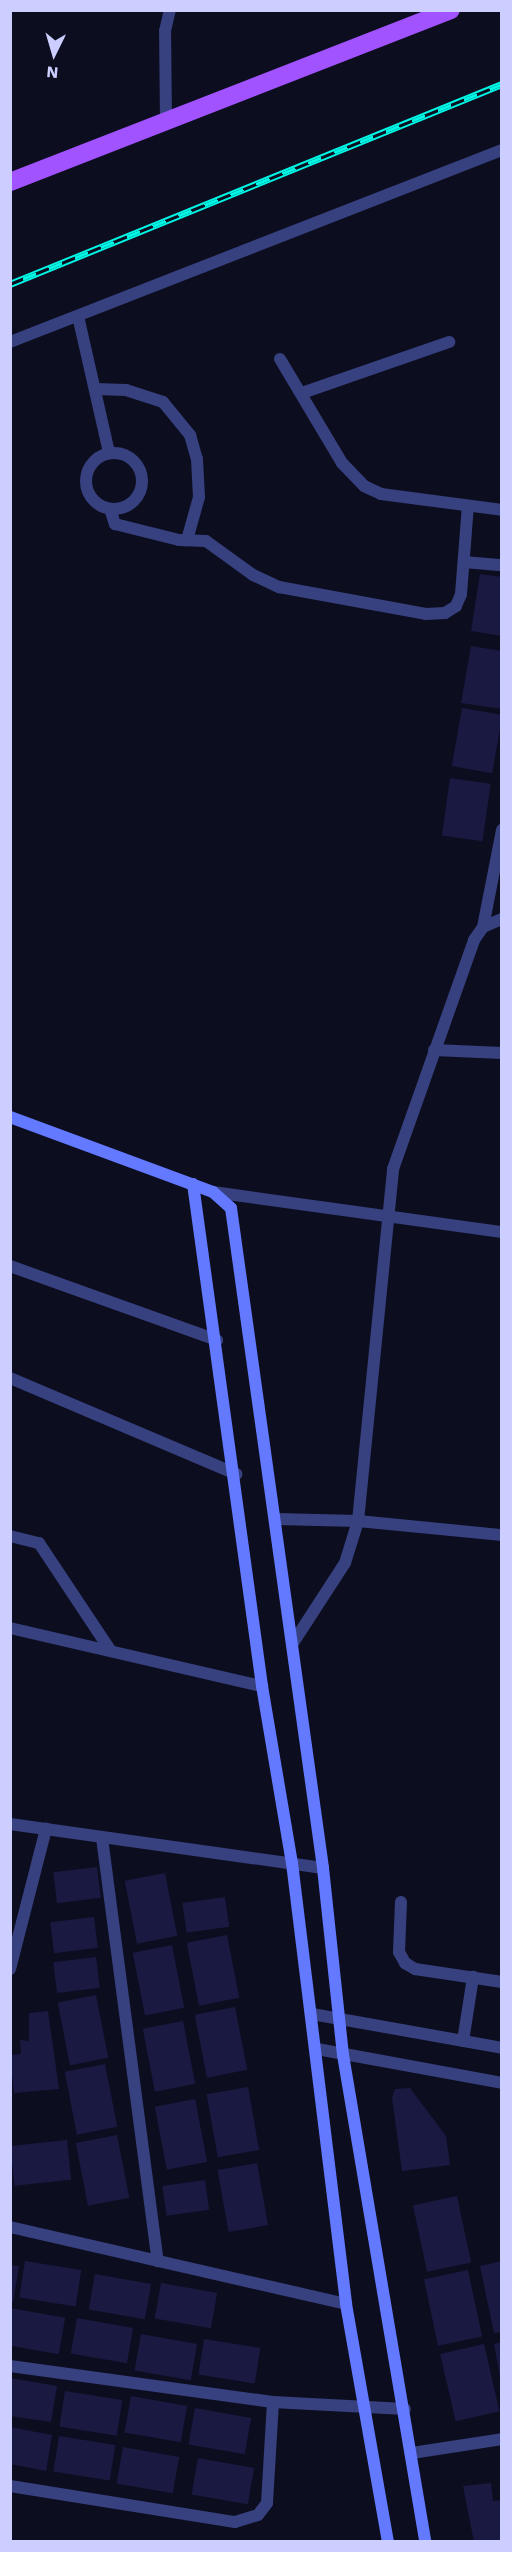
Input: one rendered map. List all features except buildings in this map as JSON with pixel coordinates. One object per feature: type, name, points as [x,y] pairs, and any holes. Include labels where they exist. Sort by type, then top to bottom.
[{"type":"main road","points":[[10,182],[451,10]]},
{"type":"street","points":[[166,121],[165,31],[170,10]]},
{"type":"street","points":[[10,342],[501,150]]},
{"type":"street","points":[[78,316],[110,453]]},
{"type":"street","points":[[302,393],[449,342]]},
{"type":"street","points":[[280,359],[342,463],[364,486],[381,494],[501,510]]},
{"type":"street","points":[[94,389],[126,390],[163,402],[190,435],[197,459],[199,497],[187,540]]},
{"type":"street","points":[[110,509],[133,502],[139,495],[142,476],[133,459],[110,453],[90,464],[85,482],[91,499],[110,509],[115,524],[187,540],[206,541],[253,575],[279,587],[426,614],[445,613],[456,606],[461,594],[468,506]]},
{"type":"street","points":[[464,562],[501,565]]},
{"type":"street","points":[[293,1643],[345,1563],[358,1521],[393,1169],[474,940],[483,927],[501,830]]},
{"type":"street","points":[[483,927],[501,919]]},
{"type":"street","points":[[434,1050],[501,1053]]},
{"type":"street","points":[[10,1116],[213,1192],[501,1232]]},
{"type":"street","points":[[193,1184],[236,1474],[262,1686],[292,1863],[317,2049],[346,2304],[388,2541]]},
{"type":"street","points":[[213,1192],[231,1208],[238,1236],[323,1868],[341,2018],[343,2055],[426,2541]]},
{"type":"street","points":[[10,1266],[217,1340]]},
{"type":"street","points":[[10,1378],[236,1474]]},
{"type":"street","points":[[276,1519],[358,1521],[501,1535]]},
{"type":"street","points":[[10,1536],[39,1543],[110,1650]]},
{"type":"street","points":[[10,1628],[262,1686]]},
{"type":"street","points":[[10,1824],[323,1868]]},
{"type":"street","points":[[10,1969],[46,1829]]},
{"type":"street","points":[[102,1838],[158,2261]]},
{"type":"street","points":[[401,1902],[399,1952],[405,1963],[415,1969],[501,1982]]},
{"type":"street","points":[[463,2041],[473,1977]]},
{"type":"street","points":[[312,2014],[501,2048]]},
{"type":"street","points":[[317,2049],[501,2083]]},
{"type":"street","points":[[10,2227],[346,2304]]},
{"type":"street","points":[[10,2366],[273,2402],[365,2405],[405,2409]]},
{"type":"street","points":[[10,2486],[235,2522],[258,2515],[267,2503],[273,2402]]},
{"type":"street","points":[[412,2453],[501,2439]]},
{"type":"railway","points":[[10,284],[502,84]]}]
